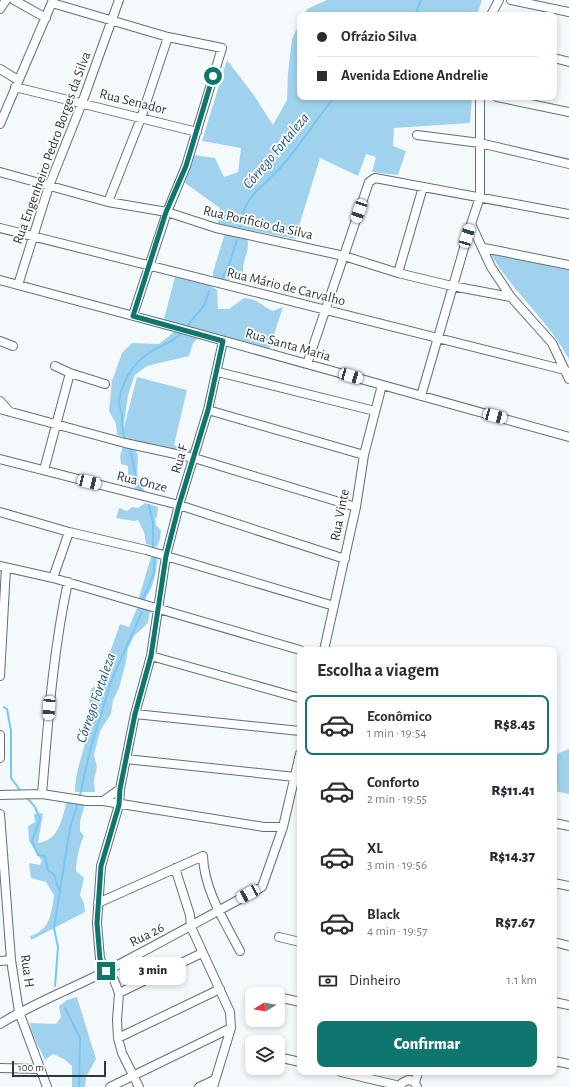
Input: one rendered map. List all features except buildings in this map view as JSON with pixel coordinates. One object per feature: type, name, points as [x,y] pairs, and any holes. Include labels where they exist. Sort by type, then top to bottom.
[{"type":"street","points":[[0,9],[6,0]]},
{"type":"street","points":[[14,0],[46,18]]},
{"type":"street","name":"Rua Engenheiro Pedro Borges da Silva","points":[[18,285],[50,186],[119,0]]},
{"type":"street","points":[[493,12],[499,0]]},
{"type":"street","points":[[511,0],[569,12]]},
{"type":"street","points":[[0,124],[52,1],[168,37],[222,48],[186,166],[166,212],[133,316]]},
{"type":"street","points":[[108,202],[141,118],[168,37]]},
{"type":"street","points":[[557,59],[569,62]]},
{"type":"street","name":"Rua Senador","points":[[0,69],[17,84],[82,103],[196,132]]},
{"type":"street","points":[[421,396],[452,286],[480,197],[480,100]]},
{"type":"street","points":[[511,100],[569,112]]},
{"type":"street","points":[[417,135],[480,143],[569,164]]},
{"type":"street","name":"Rua Porificio da Silva","points":[[0,172],[108,202],[166,212],[216,228],[344,256],[398,273],[452,286],[512,297]]},
{"type":"street","points":[[307,364],[369,182],[375,178],[569,214]]},
{"type":"street","points":[[398,273],[423,186]]},
{"type":"street","points":[[471,224],[492,266],[512,297],[552,343],[569,379]]},
{"type":"street","name":"Rua Mário de Carvalho","points":[[0,228],[565,370]]},
{"type":"street","points":[[484,248],[569,265]]},
{"type":"street","name":"Rua Santa Maria","points":[[0,280],[569,437]]},
{"type":"street","points":[[0,341],[13,346]]},
{"type":"street","name":"Rua F","points":[[119,993],[114,980],[106,971],[100,959],[97,923],[101,866],[119,805],[120,789],[135,714],[151,656],[166,556],[179,505],[208,410],[218,372],[223,341]]},
{"type":"street","points":[[55,366],[70,373],[105,384]]},
{"type":"street","points":[[218,372],[375,410]]},
{"type":"street","points":[[44,470],[70,373]]},
{"type":"street","name":"Rua Vinte","points":[[325,647],[356,507],[364,455],[382,385]]},
{"type":"street","points":[[0,401],[10,412]]},
{"type":"street","points":[[0,409],[125,443],[194,458],[356,507]]},
{"type":"street","points":[[208,410],[364,455]]},
{"type":"street","name":"Rua Onze","points":[[0,459],[179,505],[345,559]]},
{"type":"street","points":[[0,512],[70,532],[166,556],[334,606]]},
{"type":"street","points":[[53,578],[70,532]]},
{"type":"street","points":[[0,676],[3,567],[68,582],[297,649]]},
{"type":"street","points":[[39,794],[61,613],[68,582]]},
{"type":"street","points":[[151,656],[297,697]]},
{"type":"street","points":[[135,714],[297,731]]},
{"type":"street","points":[[0,734],[0,758]]},
{"type":"street","points":[[126,759],[295,777]]},
{"type":"street","points":[[0,795],[39,794],[103,802],[264,827],[283,827],[297,768]]},
{"type":"street","points":[[103,802],[120,789]]},
{"type":"street","name":"Rua H","points":[[0,814],[11,960],[19,1012],[47,1087]]},
{"type":"street","points":[[557,823],[569,826]]},
{"type":"street","name":"Rua 26","points":[[0,1024],[19,1012],[106,971],[191,927],[262,887],[283,827]]},
{"type":"street","points":[[98,903],[203,856],[206,875],[212,896],[240,950]]},
{"type":"street","points":[[175,868],[190,915],[191,927],[230,1012],[231,1028],[213,1083],[199,1087]]},
{"type":"street","points":[[557,883],[569,886]]},
{"type":"street","points":[[279,937],[297,941]]},
{"type":"street","points":[[557,943],[569,946]]},
{"type":"street","points":[[139,1087],[122,1053],[118,1038],[116,1020],[119,993],[202,953]]},
{"type":"street","points":[[0,961],[11,960]]},
{"type":"street","points":[[118,1038],[220,989]]},
{"type":"street","points":[[285,999],[297,1001]]},
{"type":"street","points":[[557,1003],[569,1005]]},
{"type":"street","points":[[110,1087],[231,1028]]},
{"type":"street","points":[[285,1059],[297,1061]]},
{"type":"street","points":[[557,1062],[569,1064]]},
{"type":"street","points":[[0,1068],[40,1069]]},
{"type":"street","points":[[362,1075],[404,1081],[416,1085],[418,1075]]},
{"type":"shaded area","points":[[327,0],[482,0],[478,12],[306,12],[307,9]]},
{"type":"shaded area","points":[[297,28],[297,100],[472,100],[470,123],[394,128],[393,146],[406,151],[398,175],[372,172],[376,157],[366,154],[358,176],[320,158],[295,239],[218,224],[220,208],[185,183],[194,155],[215,158],[224,177],[238,172],[241,148],[202,141],[227,60],[253,94],[273,125],[287,100],[288,73],[292,39]]},
{"type":"shaded area","points":[[225,233],[247,238],[248,242],[243,273],[228,280],[213,278],[213,272]]},
{"type":"shaded area","points":[[490,253],[569,270],[569,359],[551,331],[509,281]]},
{"type":"shaded area","points":[[175,277],[210,285],[217,290],[218,309],[229,309],[244,298],[256,301],[273,311],[283,307],[269,350],[164,319]]},
{"type":"shaded area","points":[[175,331],[199,337],[193,343],[189,356],[147,366],[135,375],[128,395],[123,431],[137,377],[187,390],[174,445],[193,450],[192,453],[189,454],[128,440],[125,434],[126,438],[117,435],[116,424],[109,411],[112,381],[122,353],[132,343],[159,344]]},
{"type":"shaded area","points":[[123,446],[135,449],[138,455],[137,475],[146,494],[135,492],[134,483],[128,475],[128,466],[121,464],[120,456]]},
{"type":"shaded area","points":[[145,503],[158,507],[157,517],[155,519],[156,525],[161,530],[157,547],[146,544],[144,532],[138,520],[134,521],[116,518],[119,508],[127,511],[132,507],[138,508]]},
{"type":"shaded area","points":[[151,557],[158,558],[151,589],[146,597],[146,603],[138,601]]},
{"type":"shaded area","points":[[138,606],[150,611],[148,623],[134,636],[128,648],[119,688],[113,700],[111,714],[100,731],[94,755],[97,767],[94,780],[95,792],[75,792],[77,773],[89,728],[90,692],[92,688],[98,686],[120,624],[129,627]]},
{"type":"shaded area","points":[[569,749],[569,794],[557,792],[557,754]]},
{"type":"shaded area","points":[[67,800],[85,804],[80,821],[80,831],[84,836],[78,853],[76,871],[84,878],[80,895],[84,903],[85,912],[31,940],[30,936],[42,930],[49,920],[54,895],[46,882],[31,878],[29,863],[40,865],[42,861],[29,841],[28,826],[35,822],[34,814],[43,813],[38,843],[51,838],[59,827]]},
{"type":"shaded area","points":[[77,997],[96,1059],[86,1077],[85,1087],[72,1087],[72,1066],[64,1059],[53,1054],[45,1060],[31,1031],[30,1023],[56,1024],[61,1017],[59,1006],[67,1000]]},
{"type":"waterway","name":"Córrego Fortaleza","points":[[416,12],[421,0]]},
{"type":"waterway","name":"Córrego Fortaleza","points":[[240,226],[242,215],[255,192],[288,159],[333,100]]},
{"type":"waterway","name":"Córrego Fortaleza","points":[[222,279],[229,265],[237,240]]},
{"type":"waterway","name":"Córrego Fortaleza","points":[[188,325],[205,304],[209,291]]},
{"type":"waterway","name":"Córrego Fortaleza","points":[[126,441],[119,402],[122,387],[125,381],[133,368],[143,357],[175,339],[182,332]]},
{"type":"waterway","name":"Córrego Fortaleza","points":[[130,449],[137,482],[142,492]]},
{"type":"waterway","name":"Córrego Fortaleza","points":[[149,505],[153,523],[153,549]]},
{"type":"waterway","name":"Córrego Fortaleza","points":[[143,599],[154,573],[154,558]]},
{"type":"waterway","name":"Córrego Fortaleza","points":[[80,795],[90,750],[112,679],[142,612]]},
{"type":"waterway","name":"Córrego Fortaleza","points":[[4,707],[7,709],[11,731],[11,778],[20,790]]},
{"type":"waterway","name":"Córrego Fortaleza","points":[[28,799],[35,807],[40,819],[32,841],[38,855],[45,856],[48,870],[54,875],[59,890]]},
{"type":"waterway","name":"Córrego Fortaleza","points":[[55,986],[58,947],[54,928],[70,828],[77,805]]},
{"type":"waterway","name":"Córrego Fortaleza","points":[[65,1008],[80,1038],[79,1087]]},
{"type":"route","points":[[106,971],[100,959],[97,923],[101,866],[119,805],[120,789],[135,714],[151,656],[166,556],[179,505],[208,410],[218,372],[223,341],[133,316],[166,212],[186,166],[213,76]]}]
